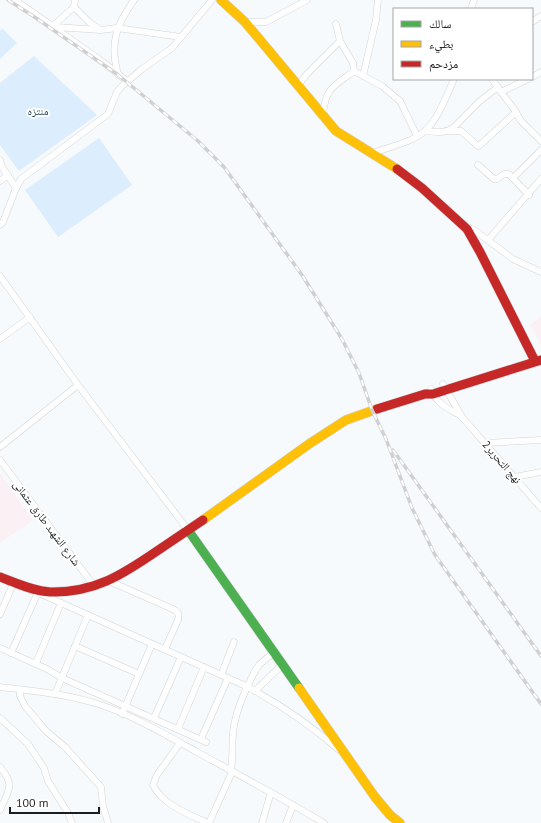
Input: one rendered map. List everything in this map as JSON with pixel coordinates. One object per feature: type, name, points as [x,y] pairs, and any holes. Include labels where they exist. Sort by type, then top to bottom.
[{"type":"street","points":[[15,0],[53,26],[127,81]]},
{"type":"street","points":[[53,26],[74,7],[75,0]]},
{"type":"street","points":[[118,74],[114,51],[117,28],[123,15],[134,0]]},
{"type":"street","points":[[1,220],[18,183],[25,175],[108,114],[117,92],[127,81],[172,48],[212,0]]},
{"type":"street","points":[[27,587],[49,592],[79,590],[110,581],[125,573],[346,420],[537,357],[471,234],[422,188],[390,164],[336,131],[245,22],[221,0]]},
{"type":"street","points":[[245,22],[266,22],[307,0]]},
{"type":"street","points":[[363,76],[376,20],[378,0]]},
{"type":"street","points":[[74,7],[89,22],[100,30]]},
{"type":"street","points":[[336,24],[340,41],[353,62],[354,71]]},
{"type":"street","points":[[53,26],[100,30],[117,28],[182,37]]},
{"type":"street","points":[[298,86],[307,74],[340,41]]},
{"type":"street","points":[[354,71],[382,86],[400,101],[417,136]]},
{"type":"street","points":[[323,116],[324,104],[329,91],[354,71]]},
{"type":"street","points":[[373,153],[411,140],[425,131],[437,115],[454,80]]},
{"type":"street","points":[[493,80],[521,121],[541,141]]},
{"type":"street","points":[[448,131],[480,102],[499,90],[525,80]]},
{"type":"street","points":[[425,131],[443,133],[455,130],[461,131],[478,146],[516,112]]},
{"type":"street","points":[[513,178],[541,150]]},
{"type":"street","points":[[0,160],[16,188]]},
{"type":"street","points":[[478,165],[494,179],[508,173],[529,195]]},
{"type":"street","points":[[0,181],[8,176]]},
{"type":"street","points":[[488,240],[529,195],[541,179]]},
{"type":"street","points":[[463,225],[477,232],[513,259],[541,272]]},
{"type":"street","points":[[0,276],[78,385],[188,530],[350,759],[375,797],[390,815],[400,823]]},
{"type":"street","points":[[0,339],[30,317]]},
{"type":"street","points":[[1,446],[78,385]]},
{"type":"street","name":"نهج التحرير2","points":[[444,387],[462,417],[541,508]]},
{"type":"street","name":"نهج التحرير2","points":[[429,393],[442,405],[462,417]]},
{"type":"street","points":[[486,443],[541,440]]},
{"type":"street","name":"شارع الشهىد طارق عثمانى","points":[[0,460],[94,586]]},
{"type":"street","points":[[515,477],[541,472]]},
{"type":"street","points":[[0,577],[27,587],[248,687],[279,704],[314,729],[350,759]]},
{"type":"street","points":[[110,581],[178,612],[178,620],[165,649]]},
{"type":"street","points":[[0,614],[14,582]]},
{"type":"street","points":[[11,653],[38,592]]},
{"type":"street","points":[[36,663],[61,603]]},
{"type":"street","points":[[55,694],[88,615]]},
{"type":"street","points":[[221,675],[234,642]]},
{"type":"street","points":[[122,714],[152,644]]},
{"type":"street","points":[[75,646],[139,674]]},
{"type":"street","points":[[0,648],[36,663],[62,678],[204,740],[228,678]]},
{"type":"street","points":[[180,743],[157,775],[153,785],[157,793],[167,801],[209,823],[231,771],[233,760],[234,725],[236,718],[255,671],[259,665],[274,652]]},
{"type":"street","points":[[154,718],[181,657]]},
{"type":"street","points":[[255,691],[282,664]]},
{"type":"street","points":[[178,729],[204,667]]},
{"type":"street","points":[[0,687],[55,694],[103,705],[180,743],[271,792],[316,821],[324,823]]},
{"type":"street","points":[[20,690],[20,696],[25,706],[46,731],[65,747],[101,787],[103,806],[108,823]]},
{"type":"street","points":[[0,718],[28,744],[44,768],[48,781],[68,813],[72,823]]},
{"type":"street","points":[[0,767],[7,774],[9,788],[0,808]]},
{"type":"street","points":[[262,823],[271,792]]},
{"type":"street","points":[[286,823],[293,805]]},
{"type":"shaded area","points":[[541,316],[541,344],[540,344],[530,325]]},
{"type":"shaded area","points":[[0,473],[33,520],[0,543]]},
{"type":"green space","points":[[2,28],[17,43],[0,59],[0,31]]},
{"type":"green space","name":"منتزه","points":[[34,56],[97,115],[19,171],[0,145],[0,83]]},
{"type":"green space","points":[[99,138],[132,185],[58,237],[25,190]]},
{"type":"railway","points":[[8,0],[117,74],[198,141],[224,167],[302,275],[342,339],[359,373],[372,410],[386,439],[412,508],[435,555],[541,704]]},
{"type":"railway","points":[[393,450],[541,656]]},
{"type":"traffic: fast","points":[[188,530],[299,688]]},
{"type":"traffic: slow","points":[[221,0],[245,22],[336,131],[397,169]]},
{"type":"traffic: slow","points":[[203,520],[309,444],[346,420],[377,409]]},
{"type":"traffic: slow","points":[[299,688],[375,797],[390,815],[400,823]]},
{"type":"traffic: jam","points":[[397,169],[422,188],[467,229],[535,361]]},
{"type":"traffic: jam","points":[[377,409],[425,394],[433,394],[541,360]]},
{"type":"traffic: jam","points":[[0,577],[31,588],[50,592],[66,592],[94,586],[132,568],[203,520]]}]
